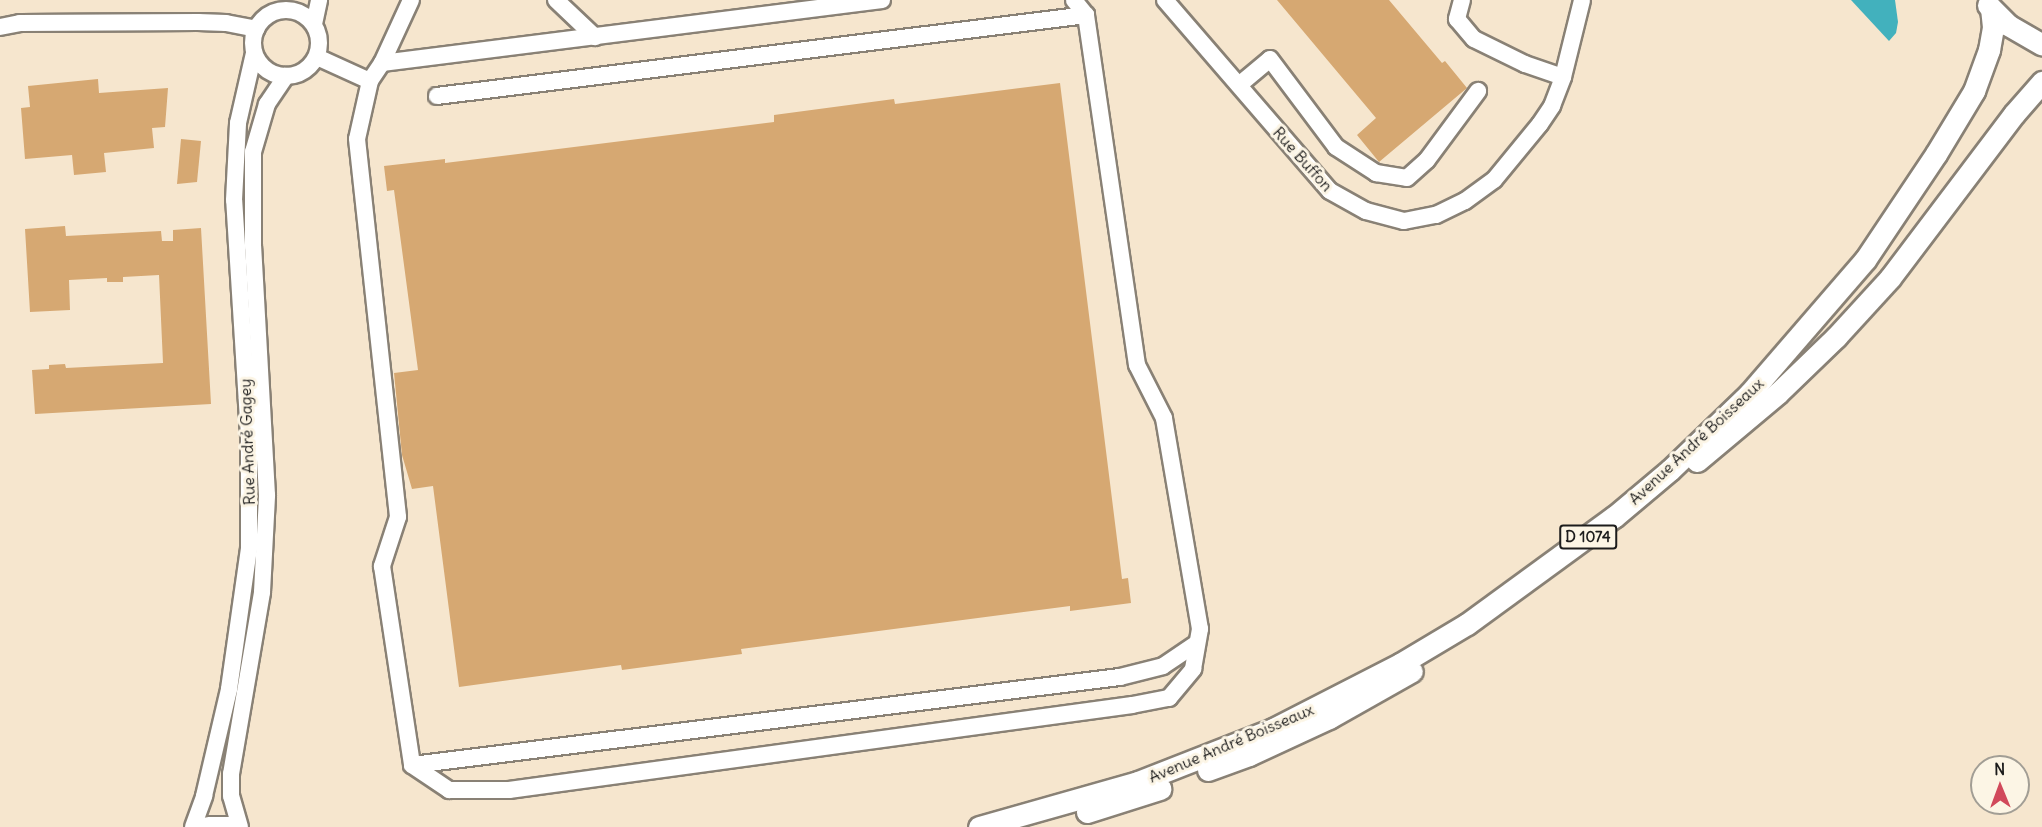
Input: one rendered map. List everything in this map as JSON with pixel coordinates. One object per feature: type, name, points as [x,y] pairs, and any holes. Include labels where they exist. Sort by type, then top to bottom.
[{"type":"main road","points":[[1987,4],[2018,33],[2042,45]]},
{"type":"main road","name":"Avenue André Boisseaux","points":[[979,827],[1138,782],[1273,729],[1400,664],[1467,624],[1614,517],[1670,470],[1750,393],[1864,260],[1936,154],[1974,91],[1989,50],[1993,27],[1987,4]]},
{"type":"main road","name":"Avenue André Boisseaux","points":[[1034,827],[1125,801],[1249,755],[1385,688],[1520,603],[1640,509],[1778,393],[1836,337],[1890,278],[2014,114],[2042,82]]},
{"type":"main road","points":[[208,827],[230,827]]},
{"type":"street","points":[[314,24],[319,0]]},
{"type":"street","points":[[411,0],[382,63],[370,81],[357,139],[398,517],[382,566],[412,765],[449,790],[509,790],[1132,705],[1169,698],[1193,669],[1200,629],[1164,418],[1137,365],[1086,15],[1074,0]]},
{"type":"street","points":[[556,0],[596,37]]},
{"type":"street","points":[[382,63],[882,0]]},
{"type":"street","name":"Rue Buffon","points":[[1165,0],[1330,191],[1366,211],[1404,221],[1436,215],[1465,201],[1494,180],[1540,124],[1552,106],[1563,77],[1582,0]]},
{"type":"street","points":[[1462,0],[1457,19],[1474,39],[1525,64],[1563,77]]},
{"type":"street","points":[[290,5],[314,24],[320,40],[317,57],[304,71],[286,76],[266,69],[254,52],[256,29],[268,15],[290,5]]},
{"type":"street","points":[[437,96],[1086,15]]},
{"type":"street","points":[[0,27],[20,23],[198,22],[226,23],[256,29]]},
{"type":"street","name":"Rue André Gagey","points":[[193,827],[210,772],[229,689],[249,548],[249,436],[234,200],[238,123],[254,52]]},
{"type":"street","points":[[317,57],[370,81]]},
{"type":"street","points":[[1239,86],[1270,59],[1336,147],[1376,173],[1407,178],[1427,160],[1478,91]]},
{"type":"street","name":"Rue André Gagey","points":[[240,827],[231,796],[231,774],[262,592],[267,495],[253,246],[253,152],[267,104],[286,76]]},
{"type":"street","points":[[412,765],[1120,677],[1163,666],[1197,643]]},
{"type":"water","points":[[1851,0],[1895,0],[1898,22],[1896,33],[1889,41]]},
{"type":"building","points":[[1277,0],[1389,0],[1442,63],[1445,61],[1467,88],[1379,162],[1357,135],[1376,118]]},
{"type":"building","points":[[98,79],[99,93],[168,88],[165,127],[152,128],[154,148],[104,153],[106,172],[74,175],[72,155],[25,159],[21,108],[30,107],[28,86]]},
{"type":"building","points":[[1060,83],[1122,579],[1128,578],[1131,603],[1070,611],[1070,606],[741,649],[742,654],[622,670],[621,665],[459,687],[433,486],[412,489],[402,455],[394,373],[418,370],[394,190],[387,191],[384,166],[445,159],[445,163],[774,122],[774,115],[894,99],[895,104]]},
{"type":"building","points":[[181,139],[201,141],[197,182],[177,184]]},
{"type":"building","points":[[65,226],[66,236],[161,231],[162,241],[173,241],[173,230],[201,228],[211,404],[35,414],[32,370],[49,369],[49,365],[65,364],[66,368],[163,363],[159,275],[123,277],[123,282],[107,282],[107,278],[69,280],[70,310],[30,312],[25,229]]}]
